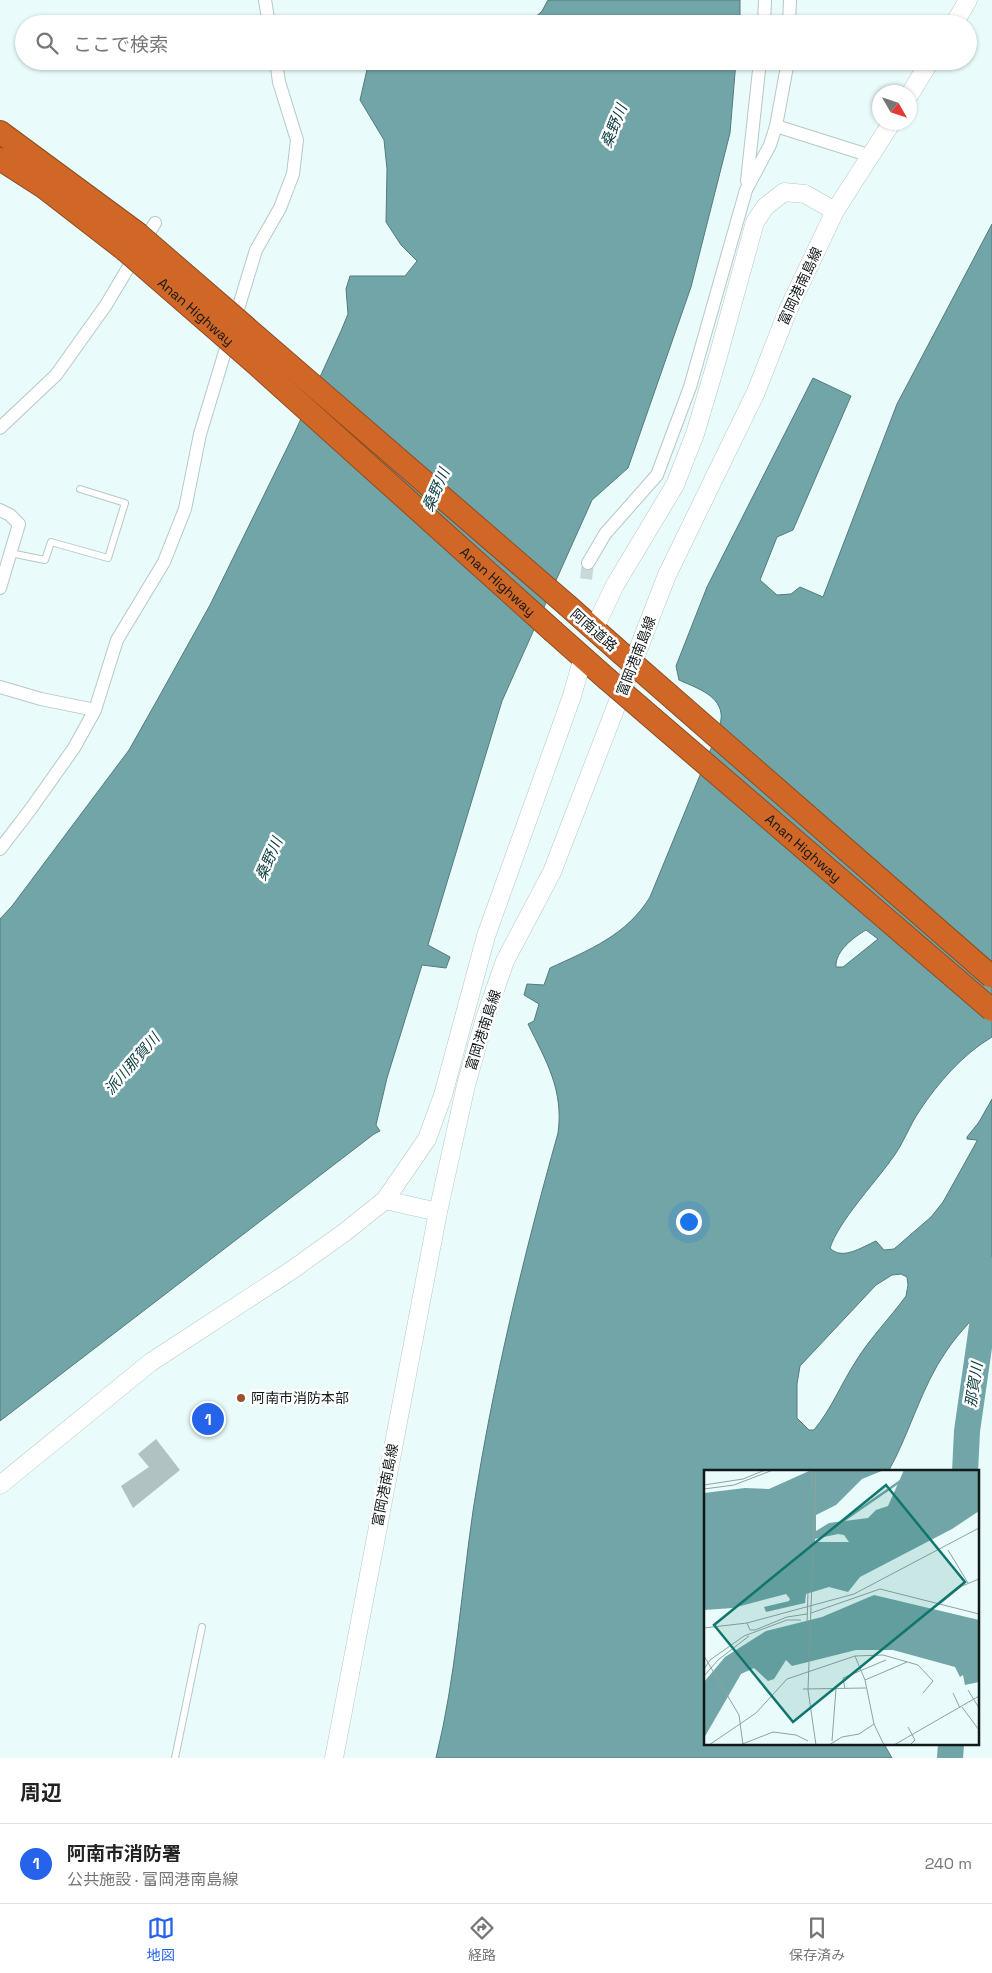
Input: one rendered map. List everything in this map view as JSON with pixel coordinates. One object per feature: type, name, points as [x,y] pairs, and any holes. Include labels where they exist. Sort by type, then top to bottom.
[{"type":"highway","name":"Anan Highway","points":[[0,132],[55,170],[139,235],[568,606]]},
{"type":"highway","name":"Anan Highway","points":[[0,159],[45,188],[139,235],[263,370],[554,632],[992,1010]]},
{"type":"highway","name":"阿南道路","points":[[568,606],[621,653]]},
{"type":"highway","name":"Anan Highway","points":[[621,653],[992,977]]},
{"type":"main road","points":[[959,15],[968,0]]},
{"type":"main road","points":[[915,85],[925,70]]},
{"type":"main road","name":"富岡港南島線","points":[[334,1758],[438,1212],[466,1085],[484,1018],[506,962],[552,872],[667,575],[756,392],[788,310],[835,211],[887,130]]},
{"type":"main road","points":[[594,629],[615,585],[675,485],[695,434],[755,222],[765,207],[784,192],[805,194],[835,211]]},
{"type":"main road","points":[[0,1484],[151,1362],[292,1270],[345,1232],[385,1200],[427,1139],[443,1095],[486,936],[572,696],[583,657]]},
{"type":"main road","points":[[385,1200],[438,1212]]},
{"type":"street","points":[[264,0],[267,15]]},
{"type":"street","points":[[764,15],[765,0]]},
{"type":"street","points":[[789,15],[790,0]]},
{"type":"street","points":[[0,849],[74,748],[95,710],[117,640],[164,562],[185,509],[200,434],[253,259],[256,250],[280,208],[294,174],[297,140],[279,82],[277,70]]},
{"type":"street","points":[[588,563],[605,534],[657,475],[690,387],[746,190],[759,70]]},
{"type":"street","points":[[746,190],[770,145],[776,126],[786,70]]},
{"type":"street","points":[[776,126],[871,156]]},
{"type":"street","points":[[0,428],[56,375],[106,305],[139,235]]},
{"type":"street","points":[[0,510],[10,515],[19,524],[0,588]]},
{"type":"street","points":[[0,687],[41,699],[95,710]]},
{"type":"lane","points":[[10,553],[45,560],[51,542],[108,558],[126,503],[80,489]]},
{"type":"lane","points":[[175,1758],[202,1627]]},
{"type":"water","points":[[548,0],[740,0],[740,15],[538,15]]},
{"type":"water","points":[[367,70],[735,70],[730,133],[691,287],[628,468],[592,500],[502,701],[428,945],[450,957],[446,968],[422,965],[387,1078],[376,1125],[380,1131],[0,1421],[0,919],[12,906],[129,750],[210,605],[294,434],[341,331],[348,314],[346,289],[350,276],[405,276],[417,261],[401,245],[386,222],[387,169],[384,140],[360,100]]},
{"type":"water","points":[[992,224],[992,1037],[961,1060],[927,1100],[916,1116],[903,1142],[841,1226],[830,1248],[835,1252],[846,1253],[876,1241],[884,1250],[894,1249],[931,1217],[943,1202],[977,1141],[967,1139],[967,1137],[979,1122],[992,1099],[992,1297],[957,1336],[938,1364],[889,1470],[704,1470],[704,1746],[885,1746],[892,1758],[436,1758],[449,1697],[473,1511],[499,1368],[521,1274],[558,1133],[559,1117],[556,1089],[547,1063],[528,1024],[534,1021],[539,1004],[524,995],[527,984],[544,985],[550,968],[593,948],[619,931],[641,910],[650,897],[719,729],[721,719],[719,706],[715,701],[704,692],[679,680],[676,666],[707,587],[813,378],[851,396],[793,530],[777,537],[760,580],[777,595],[791,594],[800,587],[823,597],[897,404]],"holes":[[[866,930],[878,939],[843,967],[836,967],[842,950],[856,936]],[[901,1274],[907,1277],[906,1296],[862,1353],[820,1422],[814,1430],[809,1430],[797,1418],[797,1384],[800,1366],[876,1285],[892,1275]]]},
{"type":"building","points":[[156,1439],[180,1470],[133,1508],[121,1486],[149,1467],[138,1454]]},
{"type":"waterway","name":"那賀川","points":[[965,1470],[967,1431],[987,1291],[992,1270]]},
{"type":"waterway","name":"那賀川","points":[[950,1758],[951,1746]]},
{"type":"tunnel","points":[[586,579],[588,563]]},
{"type":"place","name":"阿南市消防本部","points":[[241,1398]]},
{"type":"place","name":"阿南市消防署","points":[[208,1419]]},
{"type":"water label","name":"桑野川","points":[[614,126]]},
{"type":"water label","name":"桑野川","points":[[436,490]]},
{"type":"water label","name":"桑野川","points":[[269,859]]},
{"type":"water label","name":"派川那賀川","points":[[132,1064]]}]
